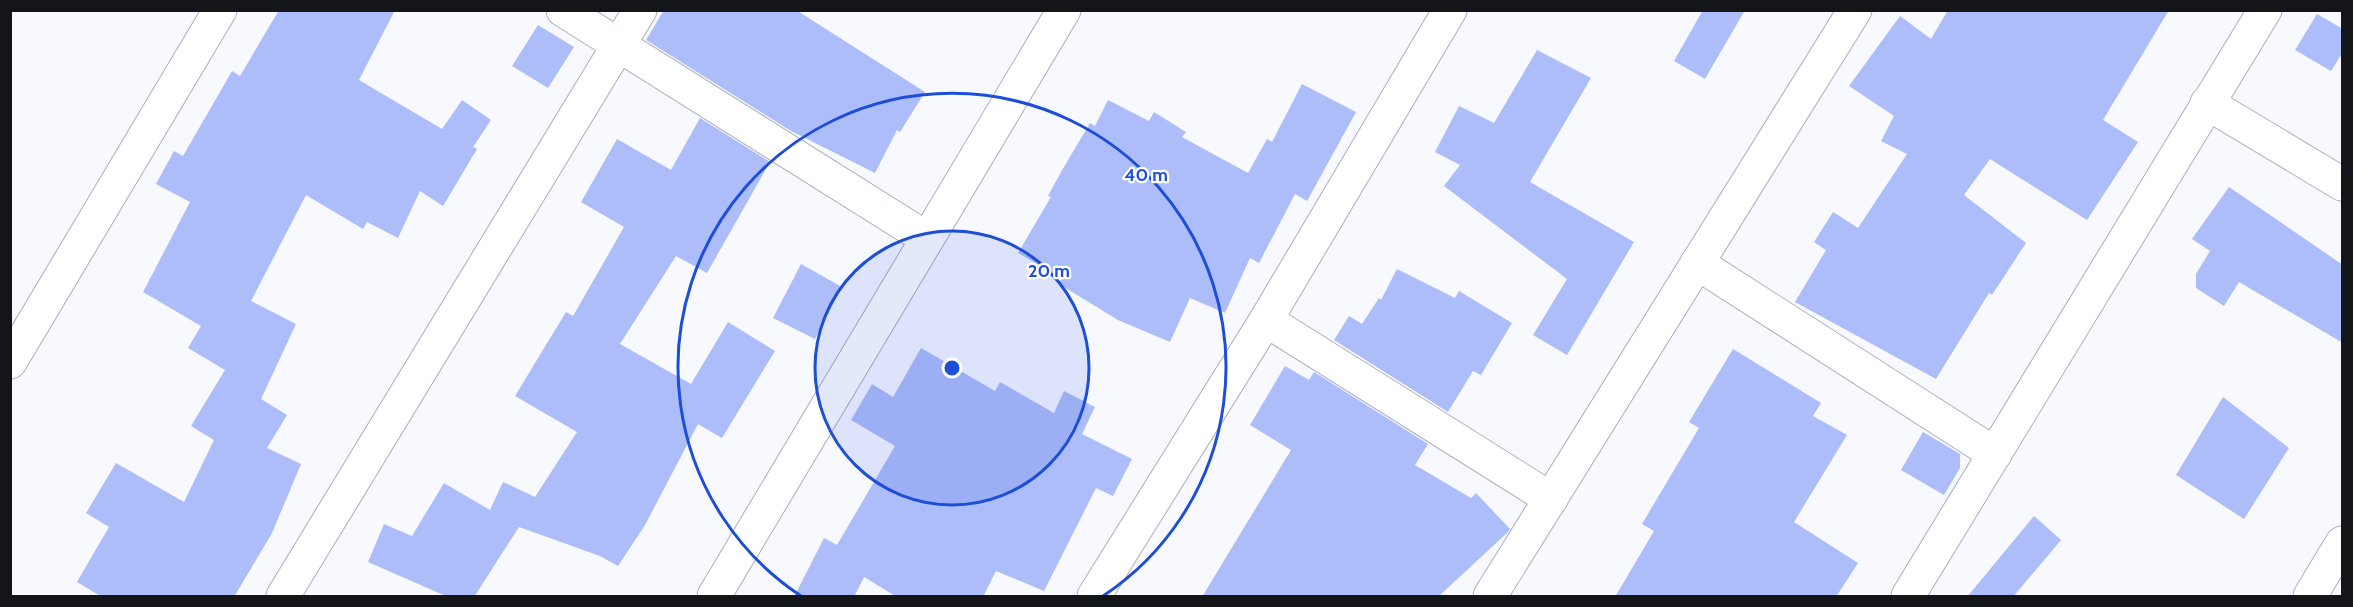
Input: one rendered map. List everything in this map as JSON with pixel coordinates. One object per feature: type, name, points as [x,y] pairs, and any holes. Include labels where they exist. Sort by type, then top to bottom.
[{"type":"street","points":[[10,362],[220,10]]},
{"type":"street","points":[[563,10],[926,238]]},
{"type":"street","points":[[283,597],[640,10]]},
{"type":"street","points":[[714,597],[1064,10]]},
{"type":"street","points":[[1094,597],[1266,320],[1450,10]]},
{"type":"street","points":[[1490,597],[1855,10]]},
{"type":"street","points":[[1908,597],[2265,10]]},
{"type":"street","points":[[2207,103],[2343,184]]},
{"type":"street","points":[[1697,263],[1995,454]]},
{"type":"street","points":[[1266,320],[1551,499]]},
{"type":"street","points":[[2310,597],[2343,543]]},
{"type":"building","points":[[279,10],[395,10],[359,80],[442,129],[462,100],[491,120],[473,147],[477,149],[443,206],[420,191],[398,238],[367,222],[363,229],[306,195],[251,301],[296,324],[261,399],[287,415],[267,448],[301,464],[272,533],[234,597],[102,597],[77,582],[109,527],[86,513],[116,463],[184,502],[214,440],[191,426],[225,370],[188,348],[201,326],[143,292],[190,202],[156,184],[174,151],[183,156],[232,71],[240,76]]},
{"type":"building","points":[[664,10],[796,10],[925,92],[900,132],[897,130],[875,173],[791,131],[646,40]]},
{"type":"building","points":[[1703,10],[1745,10],[1705,79],[1674,61]]},
{"type":"building","points":[[1948,10],[2169,10],[2103,120],[2138,142],[2087,220],[1990,159],[1964,195],[2026,243],[1992,295],[1989,293],[1936,379],[1795,302],[1826,250],[1814,242],[1833,212],[1858,228],[1907,154],[1881,141],[1894,116],[1849,86],[1900,16],[1931,39]]},
{"type":"building","points":[[2317,14],[2343,29],[2343,52],[2331,71],[2295,50]]},
{"type":"building","points":[[538,25],[574,47],[548,88],[512,66]]},
{"type":"building","points":[[1537,50],[1591,78],[1530,182],[1634,242],[1567,355],[1533,335],[1567,279],[1444,186],[1460,165],[1435,152],[1459,106],[1494,123]]},
{"type":"building","points":[[1302,84],[1356,112],[1307,201],[1295,194],[1259,263],[1250,258],[1225,313],[1190,298],[1170,342],[1118,320],[1059,284],[1062,278],[1018,253],[1051,197],[1048,196],[1061,172],[1090,123],[1095,126],[1108,100],[1149,121],[1154,112],[1186,132],[1182,137],[1248,173],[1267,139],[1272,142]]},
{"type":"building","points":[[700,118],[770,162],[707,273],[676,256],[620,344],[691,384],[728,322],[775,351],[722,438],[698,424],[645,525],[618,566],[600,556],[519,527],[474,597],[448,597],[368,562],[384,524],[412,536],[444,483],[490,510],[503,482],[535,497],[577,432],[515,396],[566,312],[573,316],[624,227],[581,202],[617,139],[671,170]]},
{"type":"building","points":[[2229,187],[2343,265],[2343,343],[2239,282],[2224,306],[2196,288],[2196,274],[2210,251],[2192,239]]},
{"type":"building","points":[[801,264],[842,287],[815,339],[773,318]]},
{"type":"building","points":[[1397,269],[1455,298],[1459,291],[1512,323],[1481,375],[1473,371],[1448,412],[1334,340],[1349,316],[1362,324],[1379,298],[1381,300]]},
{"type":"building","points":[[921,348],[995,391],[1000,382],[1054,413],[1064,391],[1095,407],[1082,434],[1132,459],[1113,496],[1096,488],[1044,591],[996,571],[983,597],[897,597],[864,577],[854,597],[794,597],[824,538],[837,545],[895,446],[851,420],[872,384],[893,397]]},
{"type":"building","points":[[1733,349],[1821,403],[1813,416],[1847,435],[1794,522],[1858,563],[1836,597],[1615,597],[1654,531],[1642,524],[1699,428],[1689,422]]},
{"type":"building","points":[[1285,366],[1309,380],[1314,372],[1428,444],[1415,465],[1471,498],[1476,493],[1510,529],[1508,532],[1438,597],[1202,597],[1291,450],[1250,425]]},
{"type":"building","points":[[2223,397],[2289,448],[2244,519],[2176,475]]},
{"type":"building","points":[[1923,432],[1960,454],[1960,468],[1944,495],[1901,470]]},
{"type":"building","points":[[2034,516],[2061,540],[2013,597],[1967,597]]}]
